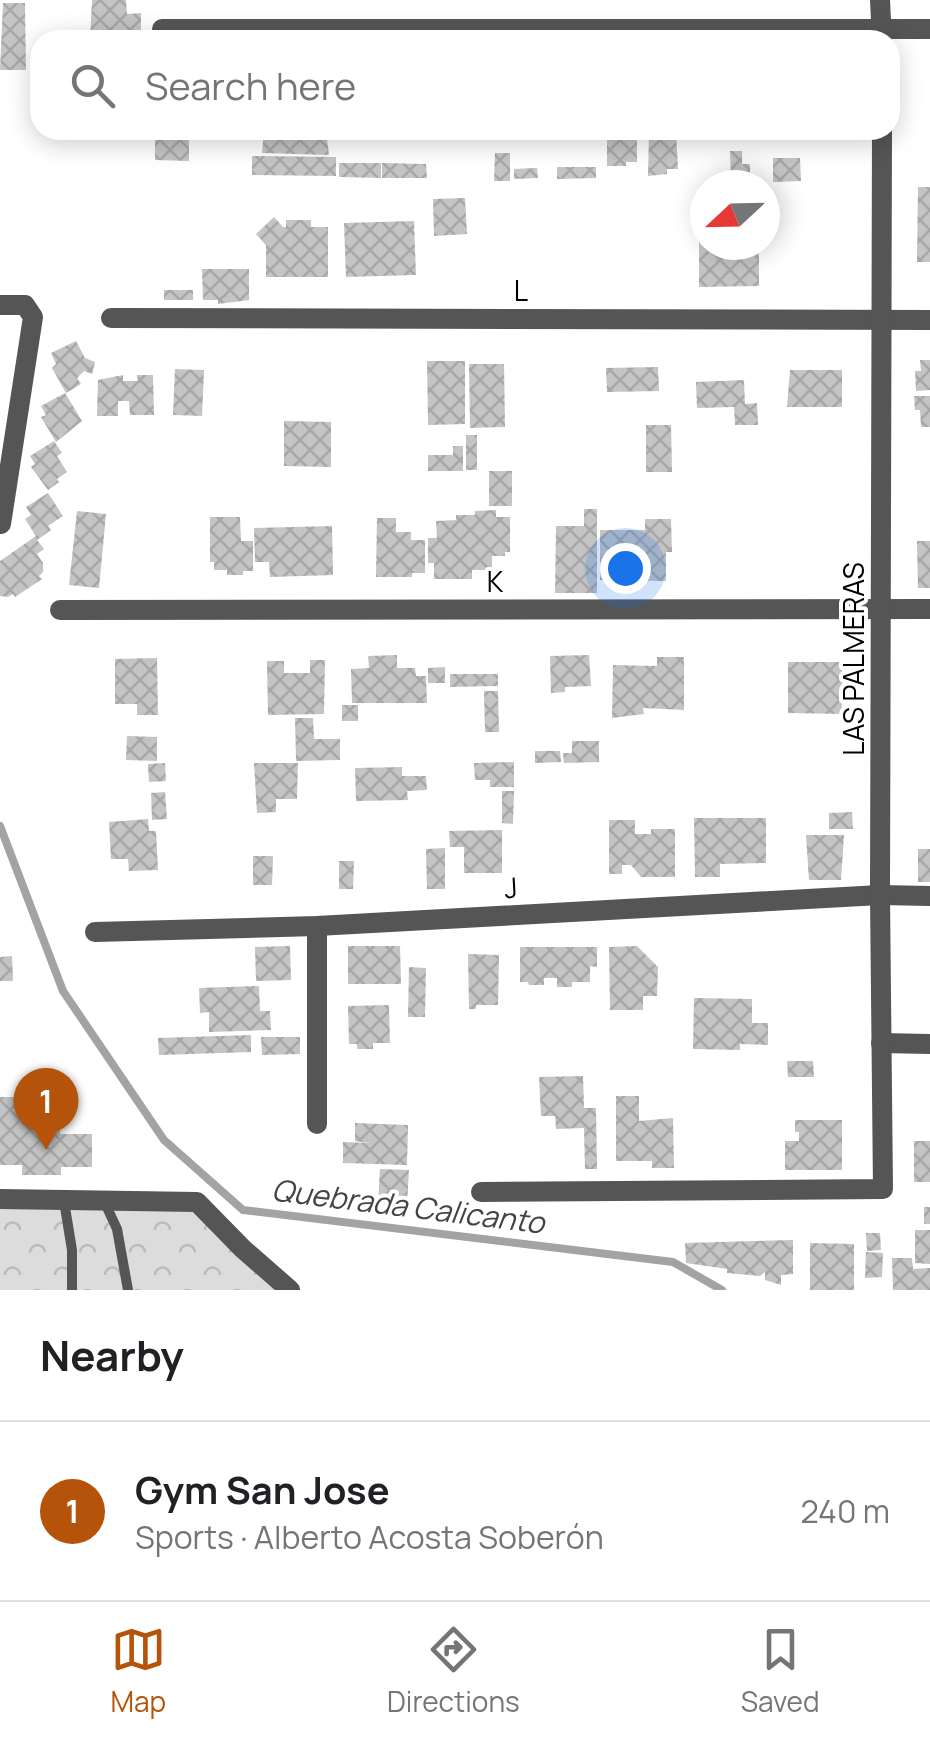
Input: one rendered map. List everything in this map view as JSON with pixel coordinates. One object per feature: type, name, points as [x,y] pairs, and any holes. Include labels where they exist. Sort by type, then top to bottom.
[{"type":"street","points":[[880,0],[882,30]]},
{"type":"street","points":[[162,29],[282,30]]},
{"type":"street","points":[[900,33],[930,29]]},
{"type":"street","name":"LAS PALMERAS","points":[[481,1192],[883,1189],[882,140]]},
{"type":"street","points":[[0,305],[28,306],[34,317],[1,524]]},
{"type":"street","name":"L","points":[[111,318],[930,320]]},
{"type":"street","name":"K","points":[[60,610],[930,609]]},
{"type":"street","name":"J","points":[[95,932],[317,926],[930,896]]},
{"type":"street","points":[[317,926],[317,1124]]},
{"type":"street","points":[[881,1043],[930,1044]]},
{"type":"street","points":[[0,1199],[197,1202],[290,1290]]},
{"type":"lane","points":[[64,1200],[72,1250],[72,1290]]},
{"type":"lane","points":[[104,1200],[120,1244],[128,1290]]},
{"type":"green space","points":[[0,1199],[197,1202],[290,1290],[0,1290]]},
{"type":"building","points":[[92,0],[126,0],[127,14],[141,13],[141,30],[90,30]]},
{"type":"building","points":[[3,3],[25,3],[26,70],[0,70]]},
{"type":"building","points":[[155,140],[189,140],[189,161],[155,160]]},
{"type":"building","points":[[263,140],[327,140],[329,155],[262,153]]},
{"type":"building","points":[[607,140],[637,140],[637,162],[607,166]]},
{"type":"building","points":[[649,140],[676,140],[678,169],[648,176]]},
{"type":"building","points":[[730,151],[742,151],[742,164],[750,164],[750,170],[731,170]]},
{"type":"building","points":[[495,153],[510,153],[510,181],[494,181]]},
{"type":"building","points":[[252,156],[336,157],[336,176],[252,175]]},
{"type":"building","points":[[773,158],[800,158],[801,181],[780,182],[780,170],[773,170]]},
{"type":"building","points":[[339,163],[381,163],[381,178],[339,177]]},
{"type":"building","points":[[382,163],[426,164],[427,178],[382,178]]},
{"type":"building","points":[[557,167],[596,167],[596,178],[557,179]]},
{"type":"building","points":[[537,168],[538,178],[514,179],[514,169]]},
{"type":"building","points":[[918,187],[930,187],[930,262],[917,262]]},
{"type":"building","points":[[465,198],[467,234],[434,236],[433,199]]},
{"type":"building","points":[[274,217],[283,227],[286,220],[311,220],[311,227],[328,227],[328,277],[266,277],[266,245],[256,234]]},
{"type":"building","points":[[414,221],[416,275],[346,277],[344,223]]},
{"type":"building","points":[[699,260],[759,260],[759,286],[699,287]]},
{"type":"building","points":[[202,269],[249,269],[249,300],[218,304],[218,300],[203,300]]},
{"type":"building","points":[[164,290],[193,290],[193,300],[164,300]]},
{"type":"building","points":[[76,341],[85,358],[95,362],[92,374],[84,371],[77,378],[81,384],[66,393],[52,368],[56,364],[51,353]]},
{"type":"building","points":[[920,360],[930,360],[930,390],[916,391],[915,371],[921,371]]},
{"type":"building","points":[[427,361],[465,361],[465,424],[428,425]]},
{"type":"building","points":[[469,364],[504,364],[505,427],[470,428]]},
{"type":"building","points":[[658,367],[659,391],[607,392],[606,368]]},
{"type":"building","points":[[175,369],[204,370],[202,416],[173,415]]},
{"type":"building","points":[[790,370],[842,370],[842,407],[787,407]]},
{"type":"building","points":[[123,375],[123,381],[138,381],[137,375],[153,375],[154,415],[130,415],[129,401],[118,401],[118,416],[97,416],[98,380]]},
{"type":"building","points":[[744,380],[745,404],[757,403],[758,425],[735,425],[734,407],[697,408],[696,382]]},
{"type":"building","points":[[65,393],[82,421],[56,442],[41,417],[46,415],[41,406]]},
{"type":"building","points":[[914,396],[930,396],[930,427],[921,427]]},
{"type":"building","points":[[284,421],[331,422],[331,467],[284,466]]},
{"type":"building","points":[[646,425],[671,425],[672,472],[646,472]]},
{"type":"building","points":[[466,435],[477,435],[477,470],[466,470]]},
{"type":"building","points":[[54,441],[62,453],[57,456],[67,472],[48,490],[31,467],[35,464],[30,456]]},
{"type":"building","points":[[453,446],[463,446],[463,471],[428,471],[428,455],[453,455]]},
{"type":"building","points":[[489,471],[512,471],[512,506],[489,506]]},
{"type":"building","points":[[48,493],[63,516],[37,540],[44,549],[37,554],[43,563],[39,576],[42,579],[15,597],[0,596],[0,561],[36,536],[25,519],[31,515],[26,507]]},
{"type":"building","points":[[584,509],[597,509],[597,593],[555,593],[556,526],[584,526]]},
{"type":"building","points":[[496,510],[496,517],[510,517],[510,552],[492,556],[492,570],[472,570],[472,579],[434,579],[434,563],[428,563],[428,538],[437,538],[436,521]]},
{"type":"building","points":[[77,511],[106,514],[99,588],[69,585]]},
{"type":"building","points":[[210,517],[240,517],[241,541],[253,541],[253,571],[227,575],[227,570],[214,570],[214,562],[210,562]]},
{"type":"building","points":[[377,518],[396,518],[396,532],[411,532],[411,540],[425,540],[425,573],[376,577]]},
{"type":"building","points":[[645,519],[671,519],[672,552],[666,552],[666,581],[600,580],[600,530],[645,530]]},
{"type":"building","points":[[332,526],[333,575],[270,577],[269,562],[255,562],[254,528]]},
{"type":"building","points":[[917,541],[930,541],[930,588],[918,588]]},
{"type":"building","points":[[397,655],[397,668],[415,668],[416,676],[426,676],[427,703],[352,703],[351,669],[369,668],[368,656]]},
{"type":"building","points":[[589,655],[591,686],[565,687],[565,692],[551,693],[550,656]]},
{"type":"building","points":[[657,657],[684,657],[684,710],[643,708],[644,714],[612,718],[613,665],[657,666]]},
{"type":"building","points":[[157,658],[158,715],[137,715],[137,704],[115,704],[115,659]]},
{"type":"building","points":[[310,660],[325,660],[324,714],[268,715],[267,661],[284,661],[284,673],[310,673]]},
{"type":"building","points":[[788,662],[842,662],[842,714],[788,713]]},
{"type":"building","points":[[445,667],[445,683],[428,683],[428,668]]},
{"type":"building","points":[[450,674],[498,674],[498,686],[450,687]]},
{"type":"building","points":[[484,691],[498,691],[499,732],[485,732]]},
{"type":"building","points":[[342,705],[358,705],[358,721],[342,721]]},
{"type":"building","points":[[295,718],[313,718],[314,739],[340,739],[340,760],[296,761]]},
{"type":"building","points":[[127,736],[157,737],[157,761],[126,760]]},
{"type":"building","points":[[572,741],[599,741],[599,762],[564,763],[563,753],[572,753]]},
{"type":"building","points":[[535,751],[560,751],[561,762],[535,763]]},
{"type":"building","points":[[514,762],[514,787],[490,787],[490,780],[475,780],[474,763]]},
{"type":"building","points":[[165,763],[166,781],[149,782],[148,764]]},
{"type":"building","points":[[254,763],[298,763],[297,799],[276,799],[276,812],[257,813]]},
{"type":"building","points":[[402,767],[402,776],[426,776],[427,790],[407,791],[408,800],[356,801],[355,768]]},
{"type":"building","points":[[502,791],[514,791],[513,824],[502,823]]},
{"type":"building","points":[[165,792],[167,819],[152,820],[151,793]]},
{"type":"building","points":[[852,812],[853,829],[829,829],[829,813]]},
{"type":"building","points":[[694,818],[766,818],[766,863],[720,864],[720,877],[695,877]]},
{"type":"building","points":[[148,819],[149,831],[156,831],[158,870],[129,871],[128,859],[111,859],[109,822]]},
{"type":"building","points":[[609,820],[635,820],[635,834],[675,829],[675,877],[641,877],[631,865],[622,865],[622,874],[609,874]]},
{"type":"building","points":[[502,830],[502,873],[464,873],[464,847],[450,847],[449,831]]},
{"type":"building","points":[[806,835],[844,835],[841,880],[809,880]]},
{"type":"building","points":[[445,848],[445,889],[427,889],[426,849]]},
{"type":"building","points":[[918,849],[930,849],[930,882],[918,882]]},
{"type":"building","points":[[253,856],[273,856],[272,885],[253,885]]},
{"type":"building","points":[[339,861],[354,861],[353,889],[339,889]]},
{"type":"building","points":[[290,946],[291,980],[256,981],[255,947]]},
{"type":"building","points":[[348,946],[400,946],[401,984],[348,984]]},
{"type":"building","points":[[637,946],[658,967],[657,996],[643,996],[643,1010],[610,1010],[609,947]]},
{"type":"building","points":[[520,947],[597,947],[597,967],[590,966],[590,982],[572,982],[572,987],[557,987],[557,978],[544,978],[544,985],[529,985],[520,982]]},
{"type":"building","points":[[468,954],[499,955],[498,1005],[476,1005],[476,1009],[469,1009]]},
{"type":"building","points":[[12,956],[13,981],[0,981],[0,957]]},
{"type":"building","points":[[409,967],[426,968],[425,1017],[408,1017]]},
{"type":"building","points":[[259,986],[260,1011],[270,1011],[271,1030],[209,1032],[209,1012],[200,1013],[199,988]]},
{"type":"building","points":[[694,998],[752,999],[752,1023],[768,1023],[768,1045],[740,1044],[740,1050],[693,1049]]},
{"type":"building","points":[[389,1005],[390,1043],[373,1043],[373,1049],[357,1049],[357,1044],[349,1044],[348,1006]]},
{"type":"building","points":[[251,1035],[251,1052],[159,1055],[158,1038]]},
{"type":"building","points":[[261,1037],[300,1037],[300,1054],[262,1055]]},
{"type":"building","points":[[787,1061],[813,1061],[814,1077],[788,1077]]},
{"type":"building","points":[[583,1076],[584,1108],[596,1108],[597,1169],[585,1169],[584,1128],[556,1129],[555,1116],[541,1116],[539,1077]]},
{"type":"building","points":[[616,1096],[639,1096],[639,1121],[673,1118],[674,1168],[652,1168],[652,1161],[616,1161]]},
{"type":"building","points":[[0,1097],[60,1097],[60,1134],[92,1134],[92,1167],[61,1167],[61,1175],[22,1175],[22,1165],[0,1165]]},
{"type":"building","points":[[795,1120],[842,1120],[842,1170],[785,1170],[785,1141],[799,1141]]},
{"type":"building","points":[[355,1123],[408,1125],[407,1165],[343,1163],[343,1142],[370,1143],[355,1141]]},
{"type":"building","points":[[914,1141],[930,1141],[930,1182],[914,1182]]},
{"type":"building","points":[[380,1169],[409,1170],[407,1205],[378,1204]]},
{"type":"building","points":[[924,1207],[930,1207],[930,1224],[924,1224]]},
{"type":"building","points":[[915,1230],[930,1230],[930,1264],[915,1263]]},
{"type":"building","points":[[866,1233],[880,1233],[881,1250],[867,1251]]},
{"type":"building","points":[[793,1240],[793,1274],[781,1275],[781,1285],[765,1280],[765,1272],[760,1276],[727,1273],[727,1269],[686,1263],[685,1243]]},
{"type":"building","points":[[810,1243],[854,1244],[854,1290],[810,1290]]},
{"type":"building","points":[[866,1252],[883,1253],[882,1277],[865,1278]]},
{"type":"building","points":[[892,1258],[912,1258],[913,1269],[930,1268],[930,1290],[893,1290]]},
{"type":"waterway","name":"Quebrada Calicanto","points":[[0,826],[63,991],[164,1140],[243,1210],[673,1262],[722,1290]]},
{"type":"place","name":"Gym San Jose","points":[[46,1150]]}]
